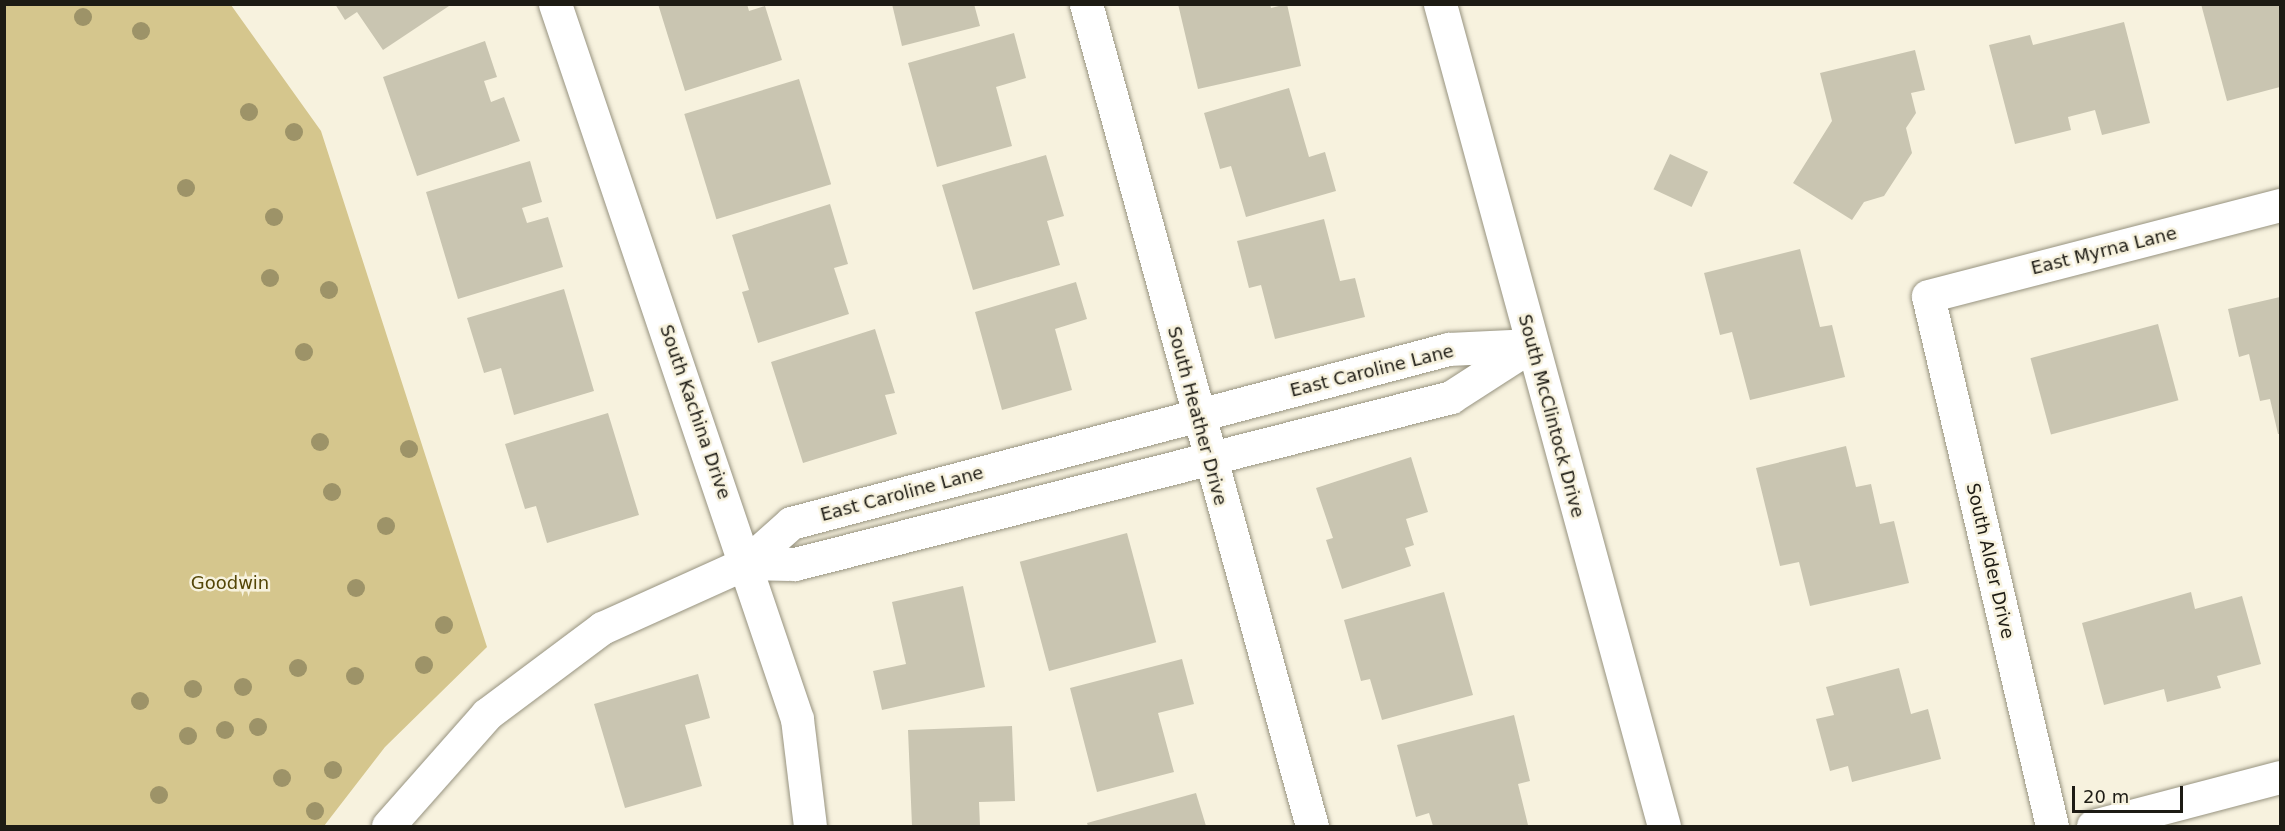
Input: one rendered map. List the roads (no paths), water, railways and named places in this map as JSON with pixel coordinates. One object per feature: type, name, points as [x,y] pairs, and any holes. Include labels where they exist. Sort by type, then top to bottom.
[{"type":"street","name":"South Kachina Drive","points":[[555,4],[797,719],[810,826]]},
{"type":"street","name":"South Heather Drive","points":[[1086,4],[1197,416],[1312,826]]},
{"type":"street","name":"South McClintock Drive","points":[[1440,4],[1664,826]]},
{"type":"street","name":"East Myrna Lane","points":[[1928,296],[2280,205]]},
{"type":"street","name":"South Alder Drive","points":[[1928,296],[2052,826]]},
{"type":"street","name":"East Caroline Lane","points":[[746,563],[795,564],[1451,397],[1532,345]]},
{"type":"street","name":"East Caroline Lane","points":[[388,826],[487,714],[602,628],[746,563],[791,523],[1448,350],[1532,345]]},
{"type":"street","points":[[2093,826],[2280,777]]},
{"type":"street","points":[[1321,826],[1333,826]]},
{"type":"park label","name":"Goodwin","points":[[230,583]]}]
